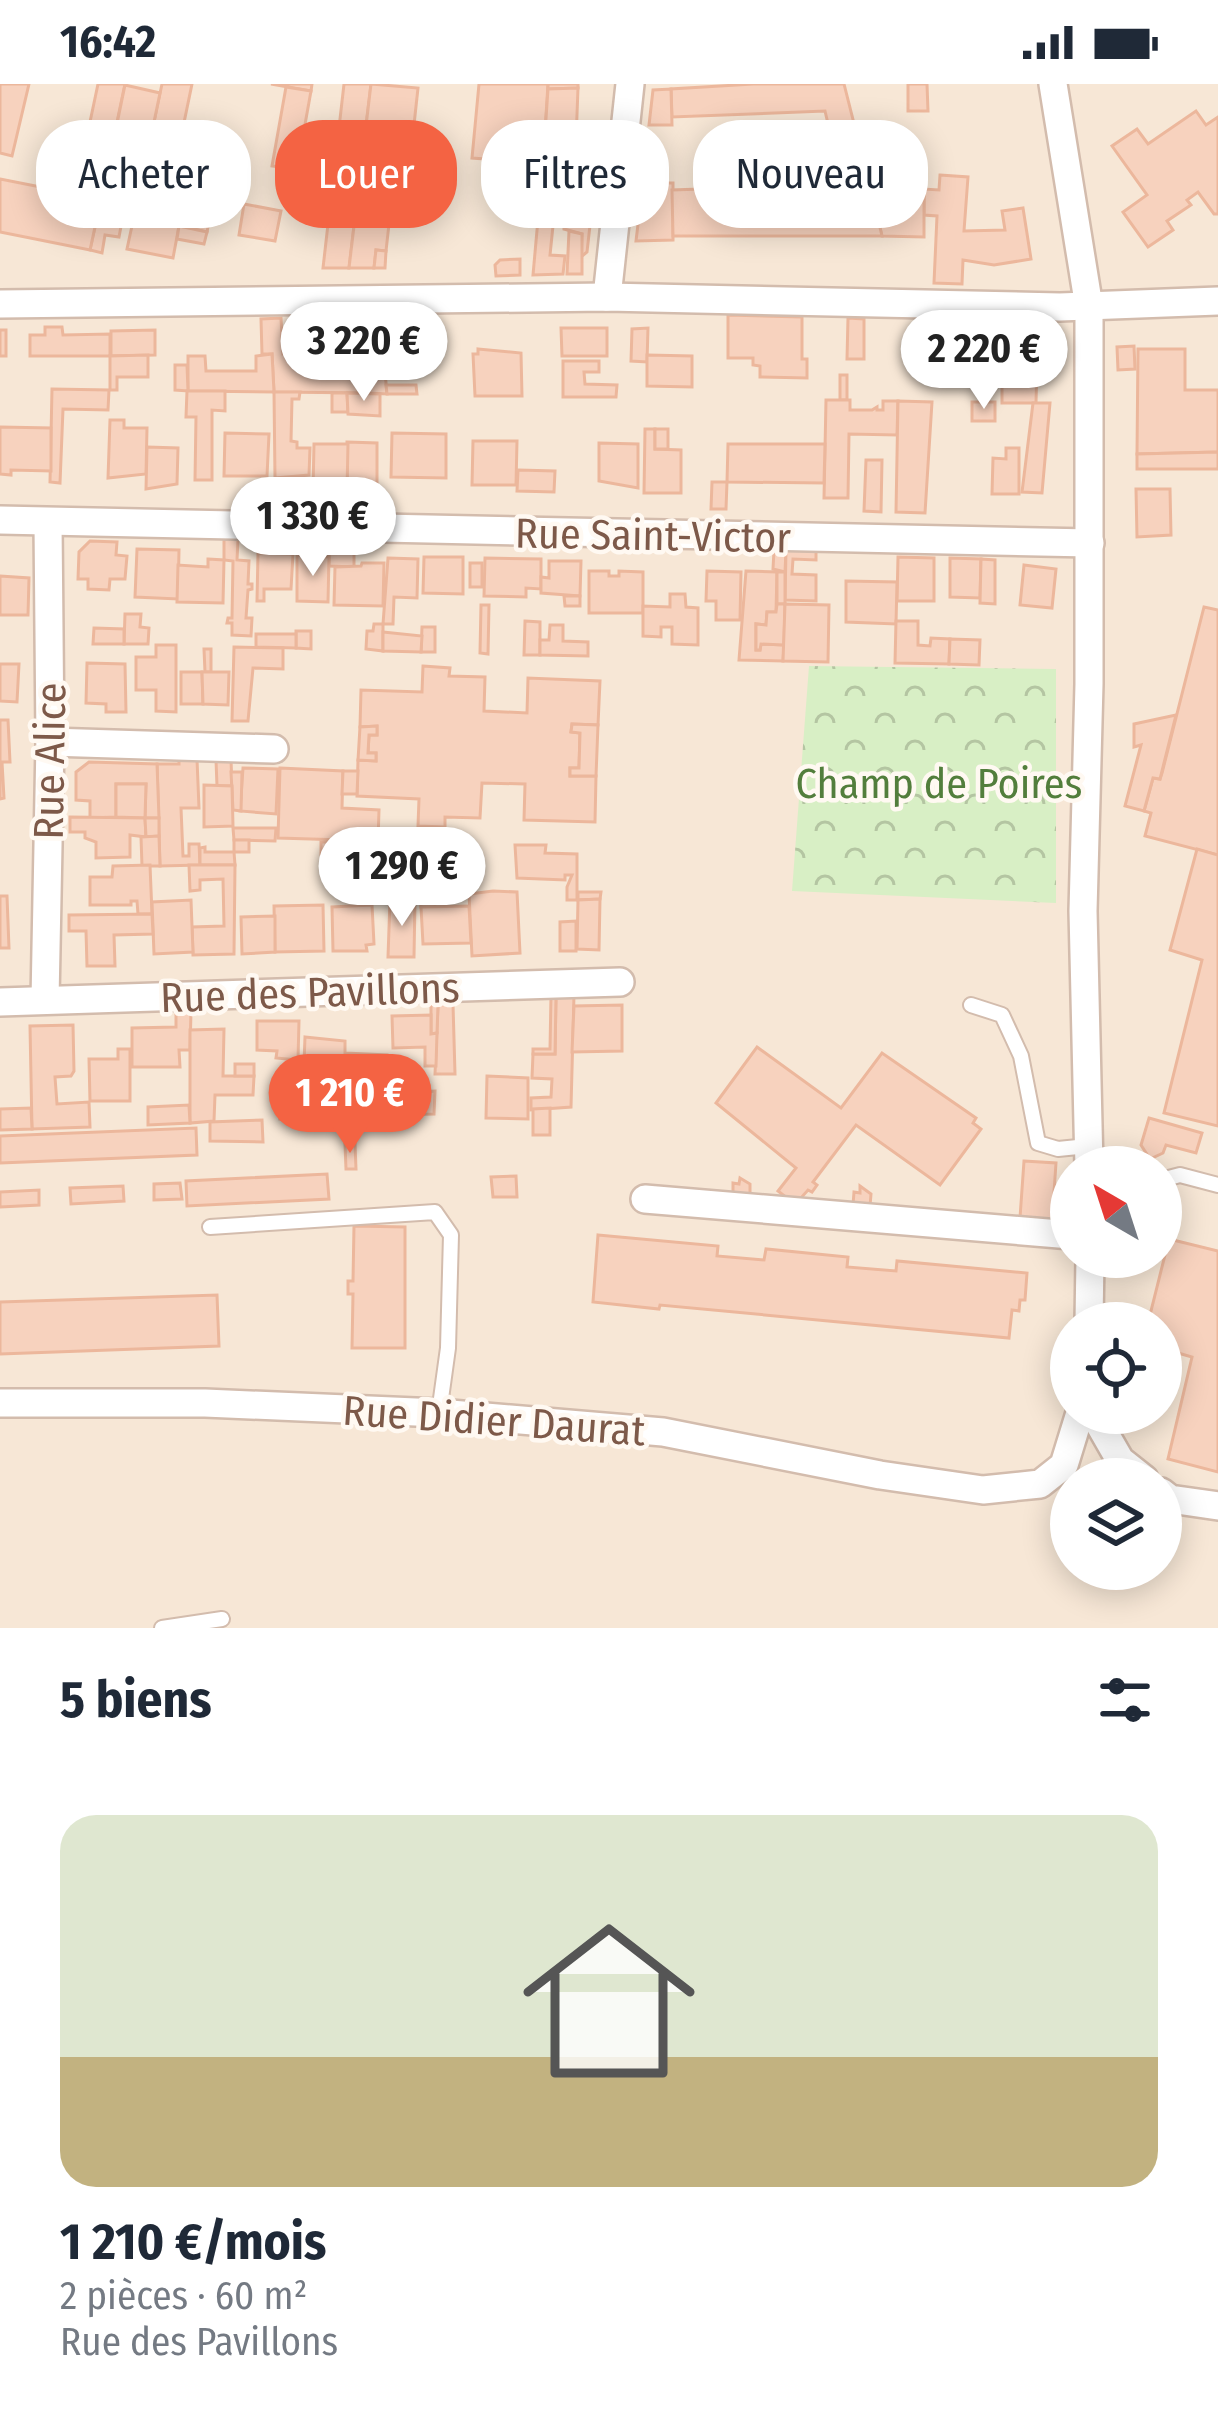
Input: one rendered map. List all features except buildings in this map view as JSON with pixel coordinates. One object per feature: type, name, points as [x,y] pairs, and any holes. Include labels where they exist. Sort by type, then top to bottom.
[{"type":"street","points":[[607,297],[630,84]]},
{"type":"street","points":[[1053,84],[1089,307],[1083,911],[1089,1146]]},
{"type":"street","points":[[0,304],[607,297],[1089,307],[1218,301]]},
{"type":"street","name":"Rue Saint-Victor","points":[[0,520],[1090,543]]},
{"type":"street","name":"Rue Alice","points":[[45,1000],[48,523]]},
{"type":"street","points":[[50,742],[274,748]]},
{"type":"street","name":"Rue des Pavillons","points":[[0,1002],[620,982]]},
{"type":"street","points":[[645,1199],[1050,1233]]},
{"type":"street","name":"Rue Didier Daurat","points":[[0,1403],[205,1403],[439,1413],[663,1432],[880,1475],[983,1490],[1040,1484],[1064,1465],[1074,1434]]},
{"type":"street","points":[[1182,1500],[1218,1506]]},
{"type":"lane","points":[[970,1004],[1002,1015],[1021,1056],[1038,1143],[1050,1147]]},
{"type":"lane","points":[[1182,1176],[1218,1185]]},
{"type":"lane","points":[[211,1227],[435,1212],[451,1235],[448,1348],[439,1413]]},
{"type":"lane","points":[[162,1628],[222,1619]]},
{"type":"shaded area","points":[[0,84],[1218,84],[1218,1628],[0,1628]]},
{"type":"green space","name":"Champ de Poires","points":[[809,666],[1056,669],[1056,903],[792,891]]}]
